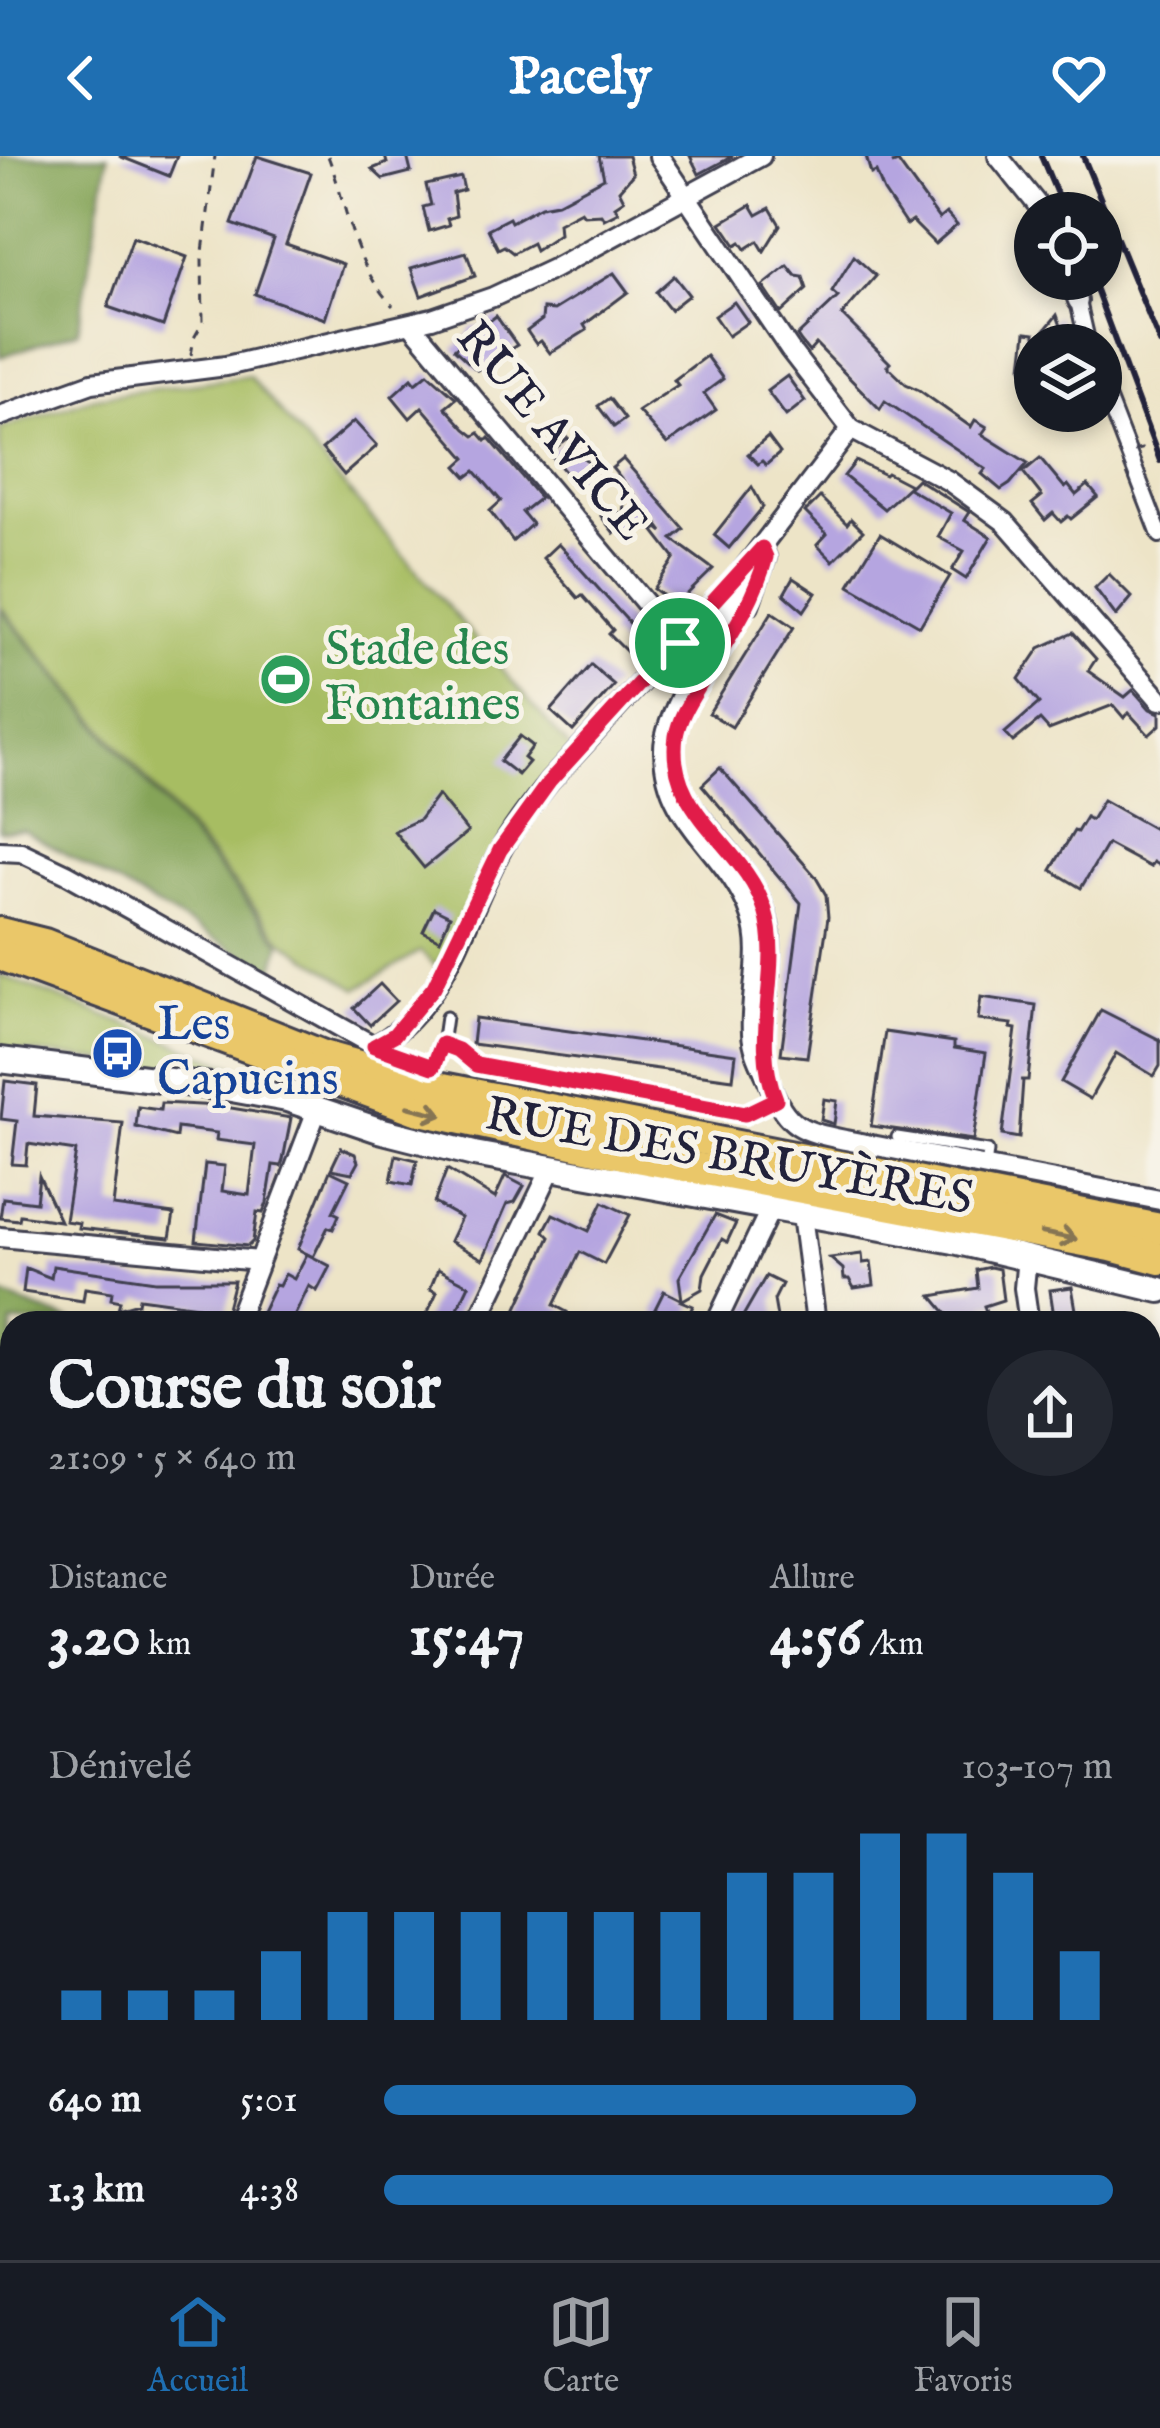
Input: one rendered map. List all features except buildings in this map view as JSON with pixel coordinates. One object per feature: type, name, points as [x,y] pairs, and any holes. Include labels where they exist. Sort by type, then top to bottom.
[{"type":"highway","points":[[0,933],[44,944],[323,1056],[422,1084],[959,1203],[1160,1259]]},
{"type":"highway","points":[[0,955],[416,1109],[642,1158],[1160,1229]]},
{"type":"street","points":[[659,156],[790,350],[851,429],[949,481],[1005,522],[1160,700]]},
{"type":"street","points":[[0,416],[90,377],[226,366],[411,324],[493,297],[761,156]]},
{"type":"street","points":[[998,156],[1027,192]]},
{"type":"street","points":[[1078,301],[1083,324]]},
{"type":"street","name":"RUE AVICE","points":[[411,324],[680,643]]},
{"type":"street","points":[[776,1099],[752,1034],[762,972],[753,919],[730,867],[677,810],[663,744],[762,548],[851,429]]},
{"type":"street","points":[[1120,432],[1160,535]]},
{"type":"street","points":[[0,851],[22,852],[68,874],[374,1046],[394,1035],[434,987],[500,850],[549,782],[680,643],[745,589]]},
{"type":"street","name":"RUE DES BRUYÈRES","points":[[0,1060],[286,1099],[427,1143],[1027,1257],[1160,1290]]},
{"type":"street","name":"RUE DES BRUYÈRES","points":[[776,1099],[790,1123],[806,1132],[1160,1200]]},
{"type":"street","points":[[240,1311],[317,1110]]},
{"type":"street","points":[[483,1311],[551,1169]]},
{"type":"street","points":[[722,1311],[770,1210]]},
{"type":"street","points":[[802,1215],[814,1311]]},
{"type":"street","points":[[0,1237],[259,1261]]},
{"type":"street","points":[[1027,1257],[1027,1311]]},
{"type":"lane","points":[[374,1046],[433,1067],[446,1017]]},
{"type":"lane","points":[[897,1138],[988,1151],[986,1168]]},
{"type":"path","points":[[189,371],[194,338],[203,322],[202,260],[215,156]]},
{"type":"path","points":[[328,156],[352,238],[374,286],[411,324]]},
{"type":"path","points":[[1134,452],[1145,448]]},
{"type":"path","points":[[442,1044],[476,1065],[745,1114],[776,1099]]},
{"type":"green space","points":[[0,156],[108,156],[78,331],[0,357]]},
{"type":"green space","name":"Stade des Fontaines","points":[[249,376],[573,752],[464,910],[437,967],[420,951],[357,989],[283,941],[0,606],[0,429],[95,397]]},
{"type":"green space","points":[[0,609],[281,943],[273,972],[23,830],[0,831]]},
{"type":"green space","points":[[0,975],[269,1080],[0,1049]]},
{"type":"green space","points":[[0,1295],[44,1311],[0,1311]]},
{"type":"railway","points":[[1041,156],[1056,192]]},
{"type":"railway","points":[[1083,156],[1160,343]]},
{"type":"railway","points":[[1100,300],[1160,461]]},
{"type":"place","name":"Stade des Fontaines","points":[[286,679]]},
{"type":"place","name":"Les Capucins","points":[[118,1054]]},
{"type":"route","points":[[762,548],[766,557],[752,598],[680,718],[675,760],[683,796],[755,888],[764,907],[771,955],[764,1071],[776,1099],[745,1114],[476,1065],[442,1044],[433,1067],[374,1046],[394,1035],[434,987],[500,850],[523,816],[680,643],[762,548]]}]
